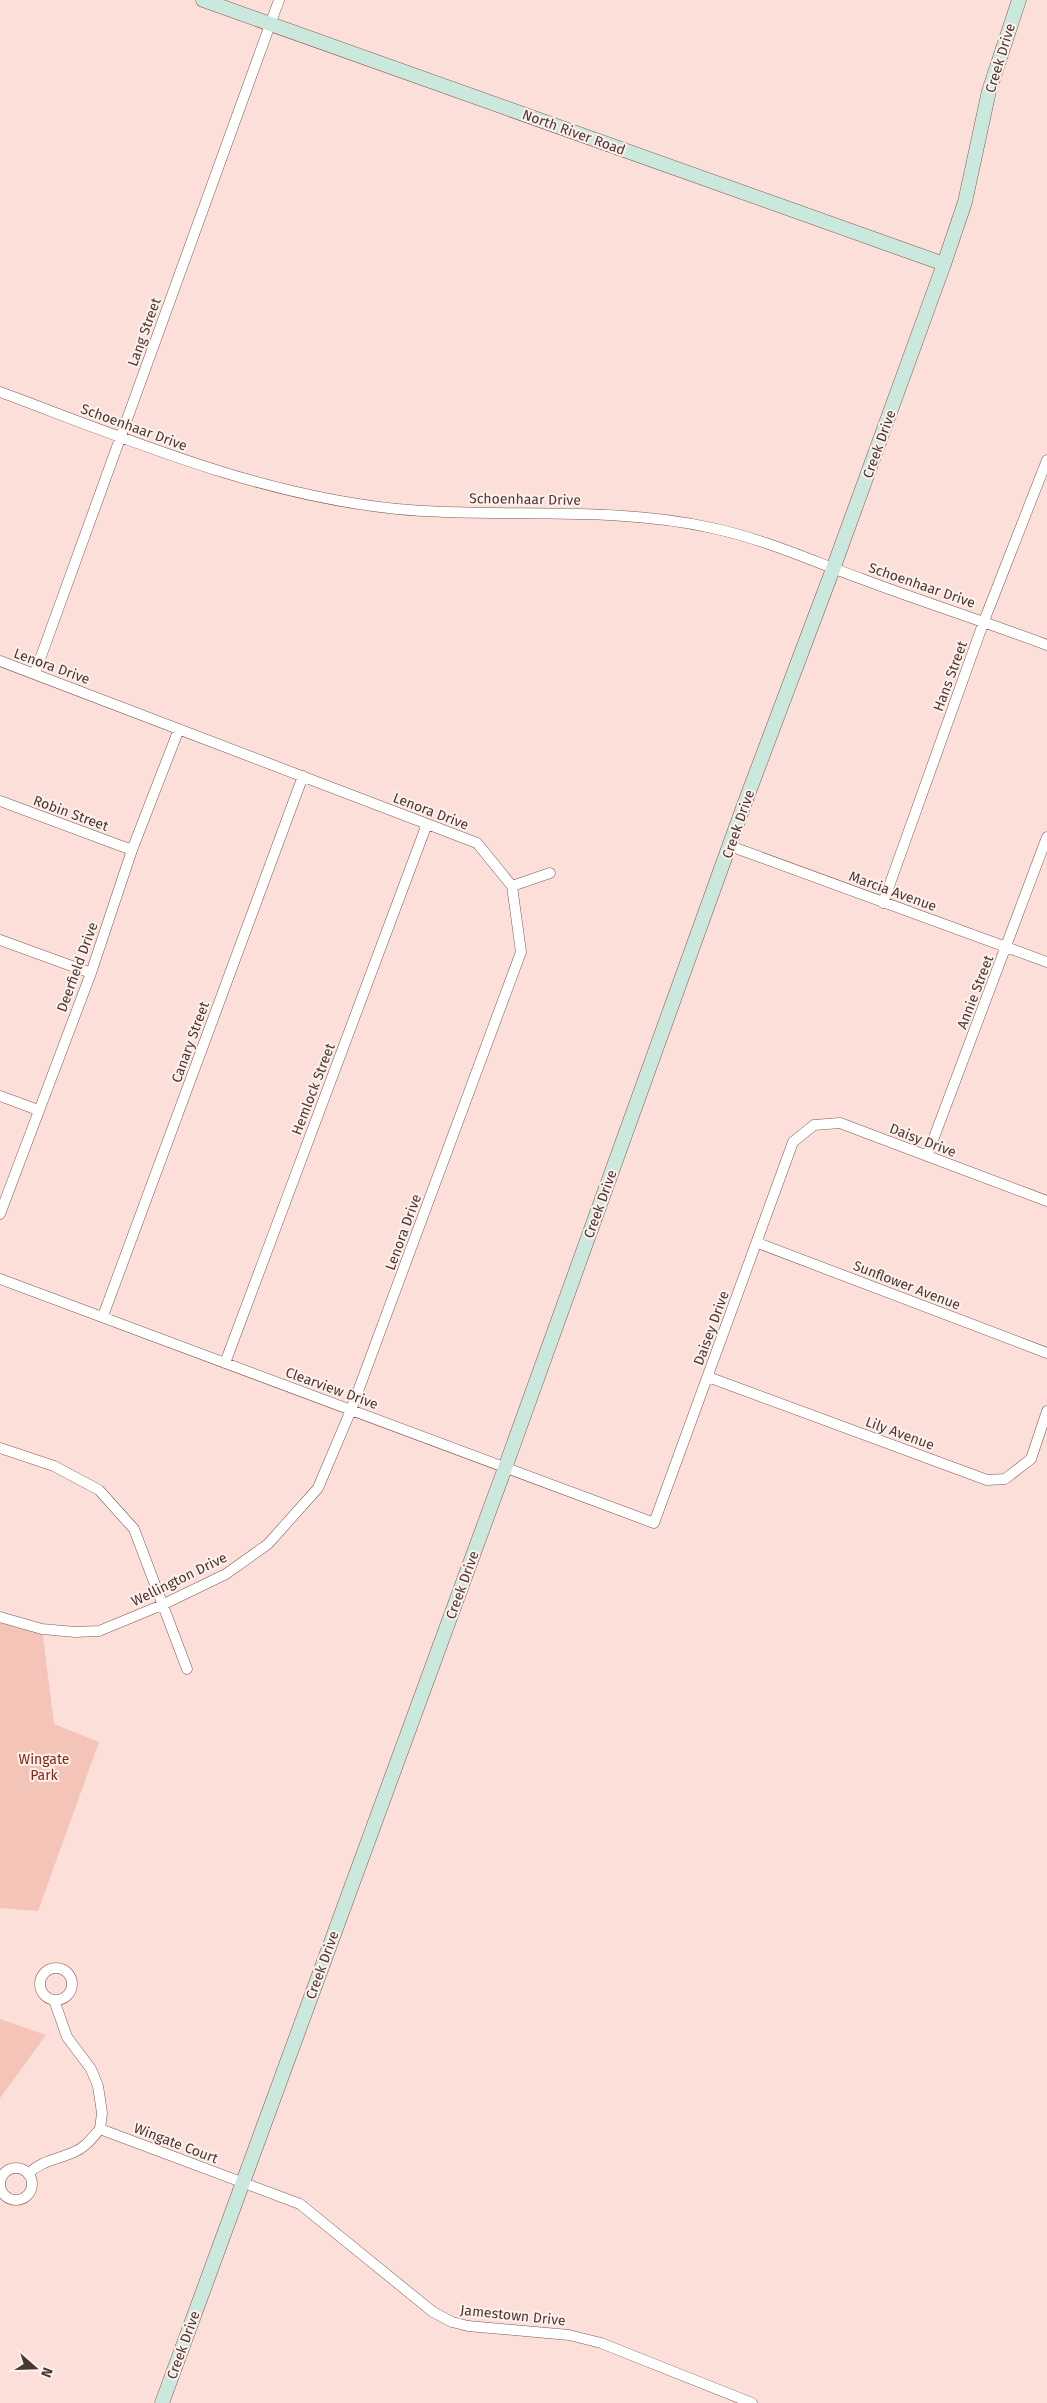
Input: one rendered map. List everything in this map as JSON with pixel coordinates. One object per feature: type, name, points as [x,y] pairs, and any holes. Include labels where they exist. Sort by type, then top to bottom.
[{"type":"street","name":"North River Road","points":[[203,0],[944,264]]},
{"type":"street","name":"Lang Street","points":[[35,674],[279,0]]},
{"type":"street","name":"Creek Drive","points":[[162,2403],[944,264],[965,202],[989,91],[1019,0]]},
{"type":"street","name":"Schoenhaar Drive","points":[[0,392],[121,437],[257,484],[336,501],[421,511],[617,514],[712,528],[775,545],[833,569],[1047,645]]},
{"type":"street","name":"Hans Street","points":[[883,902],[984,622],[1047,460]]},
{"type":"street","name":"Lenora Drive","points":[[0,661],[477,843],[512,886],[520,952],[351,1410]]},
{"type":"street","name":"Deerfield Drive","points":[[0,1214],[38,1110],[92,973],[132,850],[179,729]]},
{"type":"street","name":"Canary Street","points":[[103,1316],[303,776]]},
{"type":"street","name":"Robin Street","points":[[0,801],[132,850]]},
{"type":"street","name":"Hemlock Street","points":[[224,1363],[427,824]]},
{"type":"street","name":"Annie Street","points":[[927,1156],[1047,837]]},
{"type":"street","name":"Marcia Avenue","points":[[730,846],[1047,962]]},
{"type":"street","points":[[512,886],[550,873]]},
{"type":"street","points":[[0,940],[92,973]]},
{"type":"street","points":[[0,1096],[38,1110]]},
{"type":"street","name":"Daisy Drive","points":[[793,1142],[814,1125],[840,1123],[1047,1201]]},
{"type":"street","name":"Daisey Drive","points":[[654,1523],[758,1243],[793,1142]]},
{"type":"street","name":"Sunflower Avenue","points":[[758,1243],[1047,1353]]},
{"type":"street","name":"Clearview Drive","points":[[0,1279],[654,1523]]},
{"type":"street","name":"Lily Avenue","points":[[708,1377],[986,1480],[1005,1479],[1031,1459],[1047,1411]]},
{"type":"street","name":"Wellington Drive","points":[[0,1617],[42,1629],[75,1632],[99,1631],[162,1605],[226,1574],[268,1544],[318,1488],[351,1410]]},
{"type":"street","points":[[0,1448],[54,1466],[99,1490],[134,1529],[187,1669]]},
{"type":"street","points":[[28,2174],[38,2165],[75,2152],[87,2144],[100,2129],[102,2113],[98,2086],[91,2068],[67,2037],[54,2000]]},
{"type":"street","name":"Wingate Court","points":[[100,2129],[243,2182]]},
{"type":"street","name":"Jamestown Drive","points":[[243,2182],[300,2204],[433,2312],[452,2322],[468,2326],[569,2335],[593,2341],[752,2403]]},
{"type":"green space","name":"Wingate Park","points":[[0,1615],[42,1629],[54,1724],[99,1742],[38,1911],[0,1908]]},
{"type":"green space","points":[[0,2019],[46,2035],[0,2098]]}]
